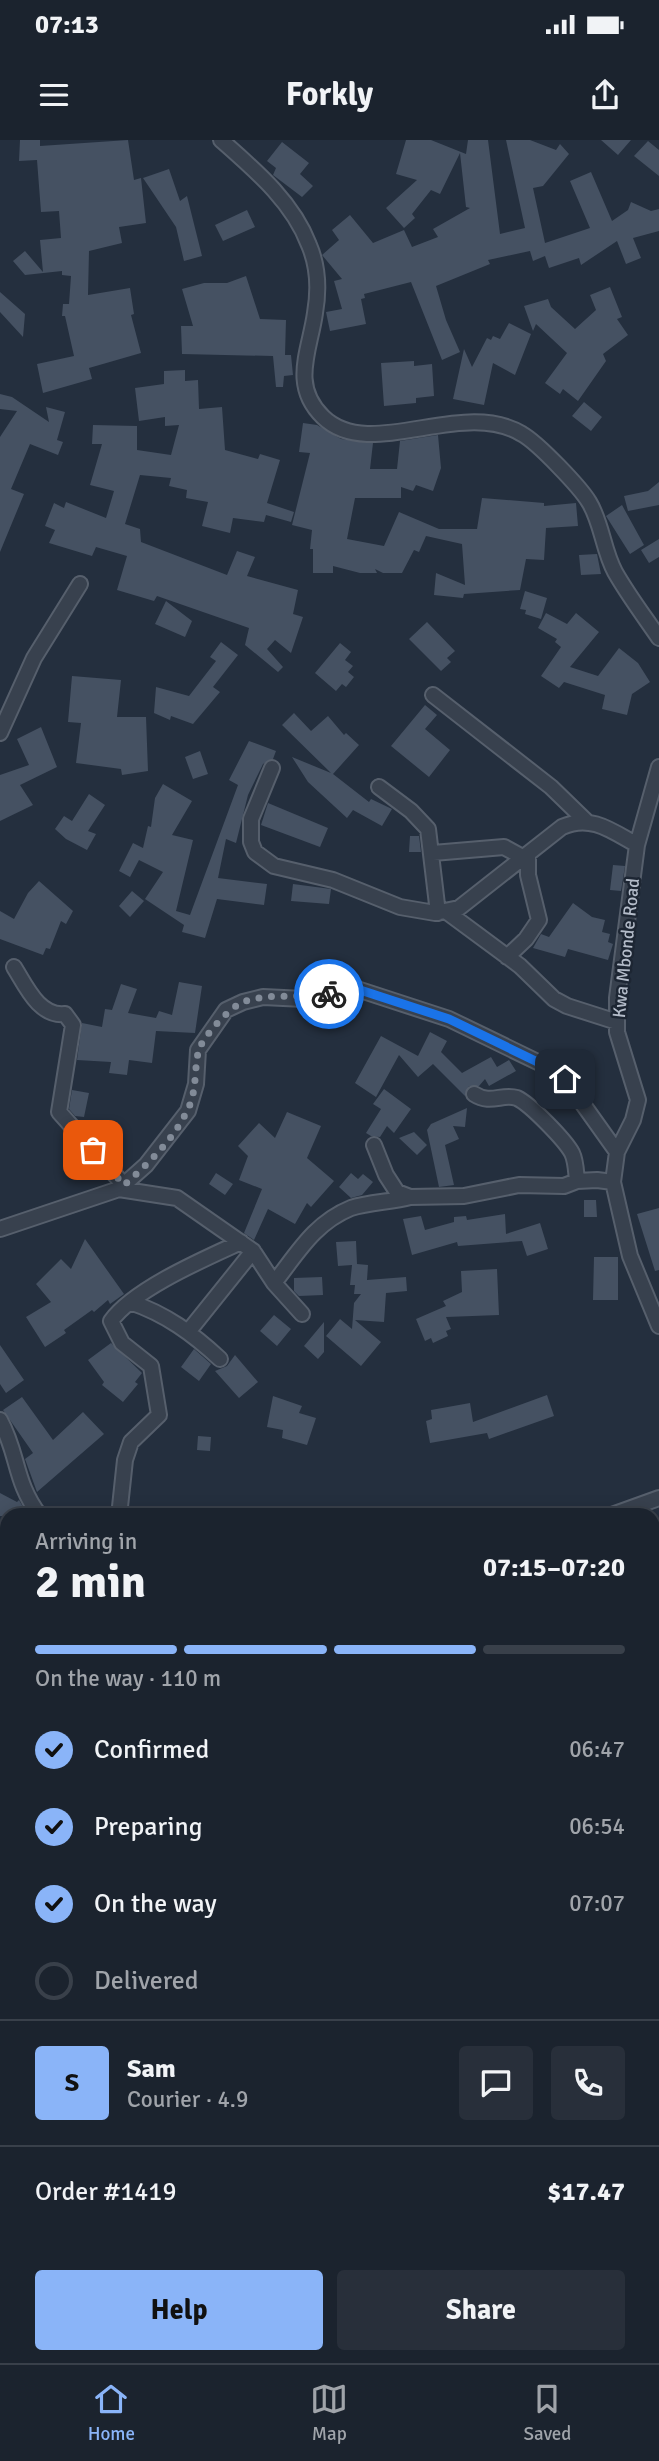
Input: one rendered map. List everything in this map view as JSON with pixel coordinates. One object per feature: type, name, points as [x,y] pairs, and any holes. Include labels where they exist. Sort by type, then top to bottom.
[{"type":"street","points":[[221,140],[267,182],[296,218],[310,246],[317,279],[316,302],[302,365],[304,385],[312,403],[324,418],[345,430],[369,434],[467,420],[496,421],[524,434],[589,502],[614,570],[659,638]]},
{"type":"street","points":[[0,733],[34,658],[80,584]]},
{"type":"street","points":[[433,695],[551,787],[586,821]]},
{"type":"street","name":"Kwa Mbonde Road","points":[[659,767],[637,845],[617,998],[617,1032],[638,1100],[633,1120],[617,1152],[613,1182],[630,1256],[659,1326]]},
{"type":"street","points":[[272,768],[249,830],[255,852],[274,866],[333,880],[400,907],[443,912],[459,908],[562,827],[586,821],[597,823],[637,845]]},
{"type":"street","points":[[379,787],[411,811],[428,829],[443,912],[507,957],[567,1006],[617,1022]]},
{"type":"street","points":[[433,853],[504,847],[526,856]]},
{"type":"street","points":[[507,957],[539,920],[526,856]]},
{"type":"street","points":[[14,967],[41,1006],[50,1014],[65,1014],[73,1025],[59,1112],[122,1187],[177,1198],[247,1246],[274,1283],[302,1314]]},
{"type":"street","points":[[0,1229],[122,1187],[146,1166],[188,1111],[196,1084],[198,1050],[226,1010],[263,997],[304,999],[354,988],[449,1019],[552,1069],[565,1079],[617,1152]]},
{"type":"street","points":[[474,1094],[484,1100],[514,1097],[525,1103],[559,1136],[573,1155],[577,1181]]},
{"type":"street","points":[[374,1145],[386,1175],[397,1192],[410,1197]]},
{"type":"street","points":[[274,1283],[300,1244],[354,1207],[410,1197],[464,1196],[519,1185],[564,1186],[577,1181],[613,1182]]},
{"type":"street","points":[[120,1508],[125,1460],[131,1442],[159,1415],[151,1366],[122,1343],[114,1332],[111,1321],[120,1308],[176,1274],[247,1246]]},
{"type":"street","points":[[188,1332],[247,1246]]},
{"type":"street","points":[[130,1302],[156,1310],[220,1359]]},
{"type":"street","points":[[0,1420],[11,1444],[16,1475],[25,1497],[34,1508]]},
{"type":"street","points":[[631,1508],[659,1498]]},
{"type":"building","points":[[20,140],[40,140],[40,146],[128,140],[134,180],[141,178],[146,223],[119,227],[122,243],[89,251],[88,295],[130,288],[134,314],[131,315],[141,353],[89,368],[92,379],[43,393],[37,364],[74,356],[65,316],[62,316],[63,304],[69,304],[71,276],[62,275],[62,271],[25,275],[13,261],[25,251],[43,272],[40,240],[61,238],[59,211],[41,212],[37,160],[19,161]]},
{"type":"building","points":[[406,140],[431,140],[466,154],[468,140],[488,140],[500,234],[525,228],[506,140],[530,140],[556,150],[560,144],[569,154],[543,186],[533,188],[545,243],[590,228],[570,181],[591,172],[612,221],[628,210],[631,202],[651,211],[659,209],[659,231],[633,238],[641,258],[626,264],[617,241],[581,265],[579,258],[549,268],[545,256],[533,261],[530,251],[488,260],[490,264],[436,286],[446,320],[460,352],[442,360],[411,282],[364,294],[365,298],[361,299],[366,324],[330,331],[326,312],[342,309],[334,281],[342,279],[322,255],[339,240],[332,230],[350,215],[373,243],[404,230],[412,247],[438,237],[433,229],[470,208],[466,207],[460,153],[440,194],[431,190],[412,214],[415,218],[404,228],[386,208],[417,180],[396,174]]},
{"type":"building","points":[[601,140],[631,140],[618,155]]},
{"type":"building","points":[[648,141],[659,150],[659,176],[634,156]]},
{"type":"building","points":[[282,142],[309,163],[300,174],[313,186],[302,197],[273,175],[276,168],[267,161]]},
{"type":"building","points":[[169,169],[180,201],[187,196],[202,256],[184,261],[176,227],[143,178]]},
{"type":"building","points":[[247,210],[255,227],[223,241],[215,225]]},
{"type":"building","points":[[246,276],[260,319],[286,320],[285,355],[291,355],[293,375],[284,376],[283,387],[276,387],[273,356],[182,354],[181,326],[193,326],[182,289],[204,283],[227,283]]},
{"type":"building","points":[[610,287],[622,317],[617,319],[628,335],[603,354],[606,361],[578,401],[563,389],[560,394],[545,383],[567,353],[536,324],[533,331],[524,306],[548,299],[551,307],[575,329],[596,310],[590,295]]},
{"type":"building","points":[[0,292],[25,314],[23,337],[0,312]]},
{"type":"building","points":[[509,323],[531,334],[515,375],[493,363],[484,405],[453,399],[464,349],[472,367],[487,338],[491,340],[493,336],[500,339]]},
{"type":"building","points":[[414,361],[414,366],[432,364],[434,396],[416,398],[416,403],[384,406],[381,363]]},
{"type":"building","points":[[185,370],[185,381],[198,380],[199,409],[222,407],[225,450],[258,459],[260,454],[280,460],[267,503],[294,512],[291,522],[266,515],[264,522],[233,518],[230,533],[202,526],[208,502],[186,498],[187,490],[169,486],[171,478],[140,475],[125,524],[140,529],[141,542],[227,575],[237,551],[255,557],[247,576],[298,590],[293,614],[303,617],[291,653],[275,640],[267,649],[283,667],[278,672],[245,645],[249,628],[157,596],[154,601],[117,590],[127,556],[96,547],[92,556],[49,543],[55,530],[45,526],[54,503],[64,508],[66,502],[106,518],[114,491],[90,485],[102,444],[92,444],[93,425],[137,426],[137,450],[171,455],[179,425],[165,426],[165,417],[139,421],[135,388],[164,384],[164,371]]},
{"type":"building","points":[[0,394],[12,397],[49,422],[46,407],[65,412],[57,440],[63,442],[58,455],[30,444],[11,489],[24,494],[0,552],[0,437],[17,411],[0,409]]},
{"type":"building","points":[[584,402],[602,417],[591,431],[572,416]]},
{"type":"building","points":[[303,423],[317,425],[341,439],[373,443],[370,469],[397,469],[400,441],[438,435],[441,468],[433,491],[416,485],[413,491],[401,487],[401,498],[355,498],[347,539],[384,546],[399,512],[439,529],[477,529],[482,498],[544,503],[544,506],[576,503],[578,526],[546,528],[544,560],[526,559],[520,590],[464,594],[463,598],[434,595],[436,573],[465,585],[462,544],[426,536],[419,552],[414,550],[402,573],[383,573],[375,569],[377,573],[360,573],[333,566],[333,573],[313,573],[313,549],[310,549],[312,530],[292,525],[310,453],[299,452]]},
{"type":"building","points":[[659,482],[659,505],[628,511],[624,496],[648,491]]},
{"type":"building","points":[[622,505],[644,545],[630,554],[606,516]]},
{"type":"building","points":[[659,539],[659,557],[649,563],[641,550]]},
{"type":"building","points":[[597,554],[601,574],[581,575],[579,555]]},
{"type":"building","points":[[525,591],[547,598],[541,619],[525,614],[526,610],[520,609]]},
{"type":"building","points":[[166,601],[192,621],[185,637],[155,624]]},
{"type":"building","points":[[546,613],[567,624],[576,613],[599,632],[570,667],[598,676],[619,648],[638,663],[650,682],[632,694],[627,715],[602,709],[605,695],[564,682],[559,688],[541,676],[561,647],[555,642],[557,639],[538,628]]},
{"type":"building","points":[[427,622],[455,651],[447,658],[451,662],[441,671],[409,639]]},
{"type":"building","points":[[221,642],[238,655],[213,687],[220,692],[193,724],[171,716],[170,720],[154,713],[156,687],[189,696],[216,661],[210,657]]},
{"type":"building","points":[[340,643],[351,652],[345,660],[353,666],[348,672],[354,677],[346,687],[342,684],[336,691],[315,673]]},
{"type":"building","points":[[72,676],[121,680],[117,717],[146,717],[148,771],[122,775],[121,769],[76,763],[81,723],[68,722]]},
{"type":"building","points":[[425,705],[437,715],[425,729],[450,750],[429,777],[391,746]]},
{"type":"building","points":[[294,713],[311,731],[328,716],[344,735],[346,733],[359,745],[333,774],[369,802],[371,799],[392,809],[382,826],[353,810],[347,818],[308,782],[292,757],[331,773],[282,725]]},
{"type":"building","points":[[41,727],[57,767],[20,785],[33,805],[0,821],[0,775],[29,765],[17,739]]},
{"type":"building","points":[[249,741],[276,751],[273,759],[263,764],[248,795],[236,843],[226,839],[218,878],[267,884],[264,905],[217,899],[205,938],[182,932],[184,925],[145,899],[163,872],[139,860],[130,877],[119,871],[133,843],[143,848],[148,826],[151,827],[155,798],[163,784],[192,801],[172,835],[193,840],[176,911],[190,915],[238,785],[229,780]]},
{"type":"building","points":[[200,751],[208,774],[193,779],[185,757]]},
{"type":"building","points":[[89,794],[105,805],[88,831],[96,834],[87,850],[66,839],[55,829],[64,816],[72,821]]},
{"type":"building","points":[[268,803],[328,828],[320,847],[261,825]]},
{"type":"building","points":[[410,836],[419,836],[421,852],[409,852]]},
{"type":"building","points":[[613,865],[625,866],[621,891],[610,890]]},
{"type":"building","points":[[39,881],[73,911],[66,924],[61,921],[50,949],[46,948],[43,955],[0,939],[0,911],[14,919],[28,893]]},
{"type":"building","points":[[293,884],[331,889],[329,904],[291,901]]},
{"type":"building","points":[[132,891],[144,901],[130,917],[119,906]]},
{"type":"building","points":[[573,903],[592,917],[605,920],[602,932],[610,934],[608,942],[613,944],[608,960],[568,949],[565,957],[533,948],[541,934],[549,937]]},
{"type":"building","points":[[179,982],[202,986],[195,1033],[156,1031],[152,1063],[129,1060],[127,1075],[109,1073],[111,1062],[77,1060],[82,1023],[102,1027],[105,1009],[112,1010],[121,984],[137,989],[128,1013],[156,1018],[159,1011],[172,1015]]},
{"type":"building","points":[[430,1032],[447,1041],[441,1052],[462,1073],[491,1057],[497,1067],[509,1060],[516,1071],[489,1086],[485,1079],[479,1086],[469,1086],[465,1096],[433,1064],[418,1077],[399,1055],[376,1097],[355,1083],[381,1036],[418,1056]]},
{"type":"building","points":[[384,1089],[411,1109],[394,1133],[387,1126],[380,1137],[371,1136],[366,1133],[381,1109],[373,1104]]},
{"type":"building","points":[[72,1090],[89,1093],[84,1117],[75,1116],[69,1109]]},
{"type":"building","points":[[467,1108],[465,1127],[453,1126],[459,1139],[445,1145],[454,1185],[439,1187],[427,1130],[431,1124]]},
{"type":"building","points":[[287,1112],[321,1126],[307,1158],[334,1181],[311,1207],[307,1203],[295,1224],[268,1209],[254,1240],[244,1233],[262,1189],[239,1180],[248,1156],[238,1146],[259,1123],[275,1138]]},
{"type":"building","points":[[414,1132],[427,1145],[417,1155],[399,1138]]},
{"type":"building","points":[[216,1173],[233,1184],[225,1195],[209,1184]]},
{"type":"building","points":[[351,1173],[358,1179],[363,1174],[373,1182],[362,1195],[351,1198],[339,1187]]},
{"type":"building","points":[[584,1200],[596,1200],[597,1217],[584,1217]]},
{"type":"building","points":[[659,1208],[659,1270],[655,1271],[637,1214]]},
{"type":"building","points":[[505,1214],[506,1234],[540,1223],[548,1249],[527,1256],[522,1241],[458,1246],[457,1242],[412,1255],[403,1219],[421,1216],[425,1230],[454,1222],[454,1217],[466,1216],[467,1220]]},
{"type":"building","points":[[85,1239],[124,1294],[110,1304],[108,1300],[94,1312],[92,1310],[45,1347],[26,1317],[51,1302],[36,1284],[61,1259],[71,1269]]},
{"type":"building","points":[[356,1241],[357,1264],[368,1265],[367,1280],[406,1277],[407,1291],[386,1293],[384,1322],[355,1320],[381,1342],[361,1366],[326,1336],[340,1319],[352,1329],[354,1303],[361,1294],[354,1294],[355,1285],[350,1285],[352,1265],[338,1266],[336,1242]]},
{"type":"building","points":[[594,1257],[618,1257],[618,1300],[593,1300]]},
{"type":"building","points":[[497,1269],[499,1315],[446,1317],[451,1329],[446,1331],[448,1336],[433,1343],[431,1338],[425,1341],[416,1319],[446,1306],[443,1301],[462,1292],[461,1271]]},
{"type":"building","points":[[322,1277],[323,1295],[299,1296],[294,1291],[294,1278]]},
{"type":"building","points":[[274,1315],[291,1329],[277,1346],[260,1331]]},
{"type":"building","points":[[324,1322],[324,1352],[318,1359],[304,1346]]},
{"type":"building","points":[[111,1343],[142,1373],[135,1382],[138,1384],[123,1402],[102,1385],[104,1382],[88,1360]]},
{"type":"building","points":[[0,1345],[24,1380],[6,1393],[0,1384]]},
{"type":"building","points":[[194,1349],[211,1364],[199,1381],[181,1367]]},
{"type":"building","points":[[235,1355],[258,1382],[239,1398],[215,1371],[227,1366]]},
{"type":"building","points":[[547,1395],[554,1416],[489,1439],[487,1433],[430,1443],[426,1421],[432,1419],[431,1410],[470,1403],[473,1422]]},
{"type":"building","points":[[273,1396],[302,1406],[299,1413],[316,1418],[307,1445],[282,1438],[283,1430],[267,1427]]},
{"type":"building","points":[[22,1397],[53,1440],[83,1412],[104,1434],[37,1492],[25,1459],[33,1453],[3,1410]]},
{"type":"building","points":[[198,1436],[211,1437],[210,1451],[197,1450]]},
{"type":"building","points":[[0,1493],[17,1502],[19,1500],[24,1508],[0,1508]]},
{"type":"way so far","points":[[93,1150],[124,1185],[146,1166],[188,1111],[196,1084],[198,1050],[226,1010],[263,997],[304,999],[329,994]]},
{"type":"route","points":[[329,994],[354,988],[449,1019],[552,1069],[565,1079]]}]
